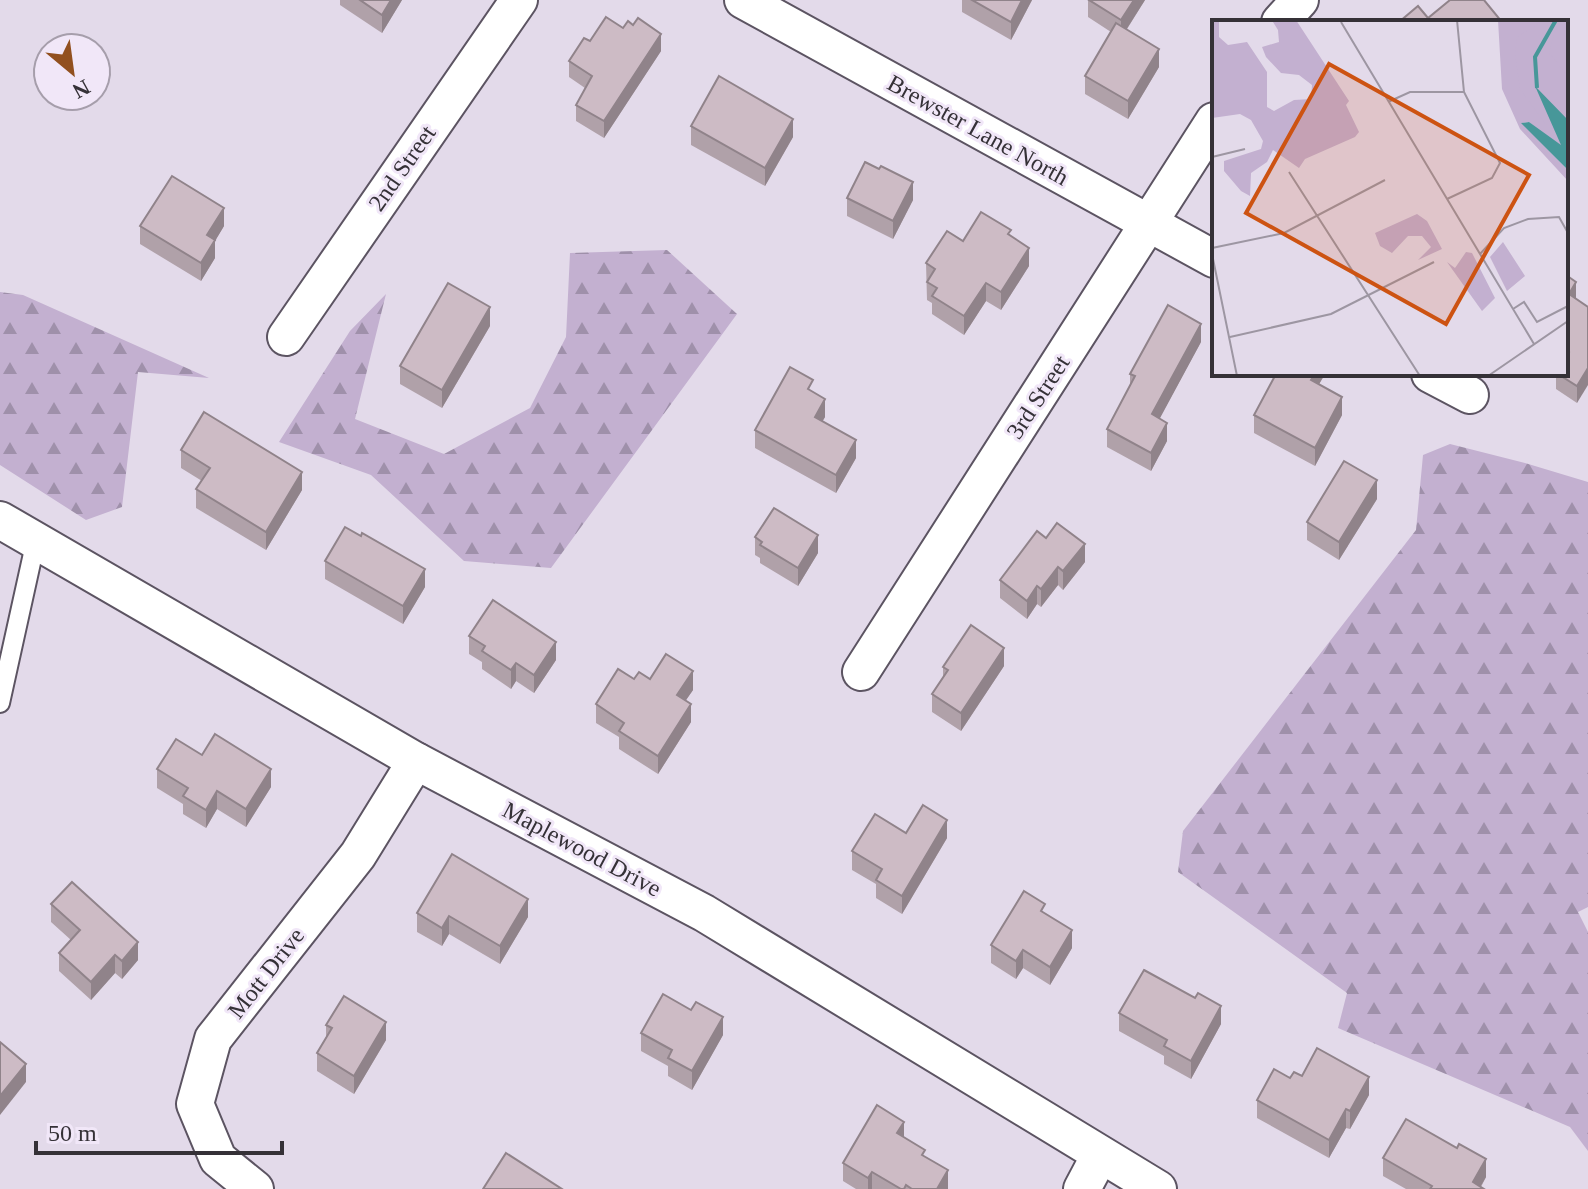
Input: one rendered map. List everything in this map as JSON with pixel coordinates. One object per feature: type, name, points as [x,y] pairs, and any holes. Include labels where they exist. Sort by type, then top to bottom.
[{"type":"street","name":"2nd Street","points":[[286,337],[519,0]]},
{"type":"street","name":"Brewster Lane North","points":[[743,0],[1212,258]]},
{"type":"street","points":[[1282,20],[1300,0]]},
{"type":"street","name":"3rd Street","points":[[861,672],[1212,124]]},
{"type":"street","points":[[1434,376],[1470,395]]},
{"type":"street","name":"Maplewood Drive","points":[[0,520],[416,761],[704,913],[1158,1189]]},
{"type":"street","name":"Mott Drive","points":[[255,1189],[218,1159],[195,1104],[213,1039],[358,855],[416,761]]},
{"type":"street","points":[[1082,1189],[1100,1155]]},
{"type":"lane","points":[[0,703],[36,540]]},
{"type":"green space","points":[[667,250],[737,314],[551,568],[464,561],[371,475],[279,442],[350,331],[386,294],[355,419],[444,454],[530,408],[566,337],[570,253]]},
{"type":"green space","points":[[0,292],[23,295],[209,378],[138,372],[122,507],[86,520],[0,465]]},
{"type":"green space","points":[[1450,444],[1588,482],[1588,907],[1578,912],[1588,932],[1588,1151],[1570,1127],[1338,1028],[1347,993],[1178,872],[1183,831],[1416,530],[1423,455]]},
{"type":"building","points":[[360,0],[391,0],[382,15]]},
{"type":"building","points":[[972,0],[1022,0],[1011,22]]},
{"type":"building","points":[[1089,0],[1134,0],[1121,20]]},
{"type":"building","points":[[1450,0],[1484,0],[1500,20],[1401,20],[1418,6],[1428,18]]},
{"type":"building","points":[[606,17],[623,28],[628,21],[633,25],[638,18],[661,34],[604,121],[576,105],[592,76],[569,61],[584,38],[590,41]]},
{"type":"building","points":[[1116,23],[1159,49],[1128,101],[1085,76]]},
{"type":"building","points":[[719,76],[793,119],[765,168],[691,126]]},
{"type":"building","points":[[865,162],[879,169],[881,166],[913,182],[893,221],[847,198]]},
{"type":"building","points":[[172,176],[224,208],[207,235],[215,240],[201,263],[140,226]]},
{"type":"building","points":[[981,212],[1011,230],[1008,234],[1029,248],[1001,292],[986,283],[964,316],[932,296],[937,288],[927,282],[935,269],[926,263],[947,231],[963,241]]},
{"type":"building","points":[[1568,276],[1576,282],[1569,294],[1588,307],[1588,368],[1577,386],[1561,376],[1568,376]]},
{"type":"building","points":[[448,283],[490,307],[442,390],[400,366]]},
{"type":"building","points":[[1168,305],[1201,324],[1152,414],[1167,423],[1151,453],[1107,429],[1135,376],[1130,374]]},
{"type":"building","points":[[790,367],[813,380],[808,389],[825,399],[815,417],[856,440],[836,475],[755,430]]},
{"type":"building","points":[[1275,376],[1314,376],[1311,380],[1342,397],[1315,448],[1254,415]]},
{"type":"building","points":[[204,412],[302,472],[266,532],[196,489],[210,468],[181,450]]},
{"type":"building","points":[[1344,461],[1377,480],[1339,542],[1307,522]]},
{"type":"building","points":[[774,508],[818,535],[798,568],[760,545],[762,542],[755,537]]},
{"type":"building","points":[[1057,523],[1085,544],[1063,571],[1058,567],[1041,589],[1037,586],[1027,601],[1000,580],[1037,531],[1046,538]]},
{"type":"building","points":[[345,527],[361,536],[362,533],[425,569],[403,606],[325,561]]},
{"type":"building","points":[[493,600],[556,642],[534,675],[516,663],[511,670],[482,651],[485,646],[469,636]]},
{"type":"building","points":[[971,625],[1004,648],[961,713],[932,694],[948,670],[943,667]]},
{"type":"building","points":[[666,654],[693,671],[677,695],[691,704],[658,756],[619,731],[624,723],[596,704],[618,669],[634,679],[639,672],[650,679]]},
{"type":"building","points":[[215,734],[271,769],[246,809],[217,791],[206,810],[183,796],[188,788],[157,769],[176,739],[202,755]]},
{"type":"building","points":[[923,805],[947,820],[902,896],[876,880],[882,869],[852,851],[875,814],[906,833]]},
{"type":"building","points":[[452,854],[528,899],[500,946],[449,916],[442,928],[417,913]]},
{"type":"building","points":[[72,882],[138,942],[122,961],[115,955],[91,982],[59,953],[80,930],[51,904]]},
{"type":"building","points":[[1024,891],[1045,904],[1041,911],[1072,930],[1050,967],[1023,950],[1016,961],[991,945]]},
{"type":"building","points":[[1144,970],[1195,998],[1198,993],[1221,1006],[1191,1061],[1164,1046],[1167,1040],[1119,1013]]},
{"type":"building","points":[[663,994],[691,1010],[696,1002],[723,1017],[692,1071],[668,1058],[672,1050],[641,1033]]},
{"type":"building","points":[[344,996],[386,1022],[354,1076],[317,1053],[332,1028],[326,1025]]},
{"type":"building","points":[[0,1042],[26,1064],[0,1096]]},
{"type":"building","points":[[1317,1048],[1369,1077],[1329,1140],[1257,1100],[1274,1069],[1290,1078],[1294,1072],[1302,1076]]},
{"type":"building","points":[[877,1105],[904,1122],[897,1133],[925,1150],[922,1155],[948,1170],[937,1189],[912,1189],[906,1185],[901,1189],[872,1172],[868,1178],[843,1163]]},
{"type":"building","points":[[1406,1119],[1457,1148],[1459,1144],[1486,1159],[1473,1182],[1484,1189],[1430,1189],[1432,1186],[1383,1158]]},
{"type":"building","points":[[506,1153],[562,1189],[483,1189]]}]
